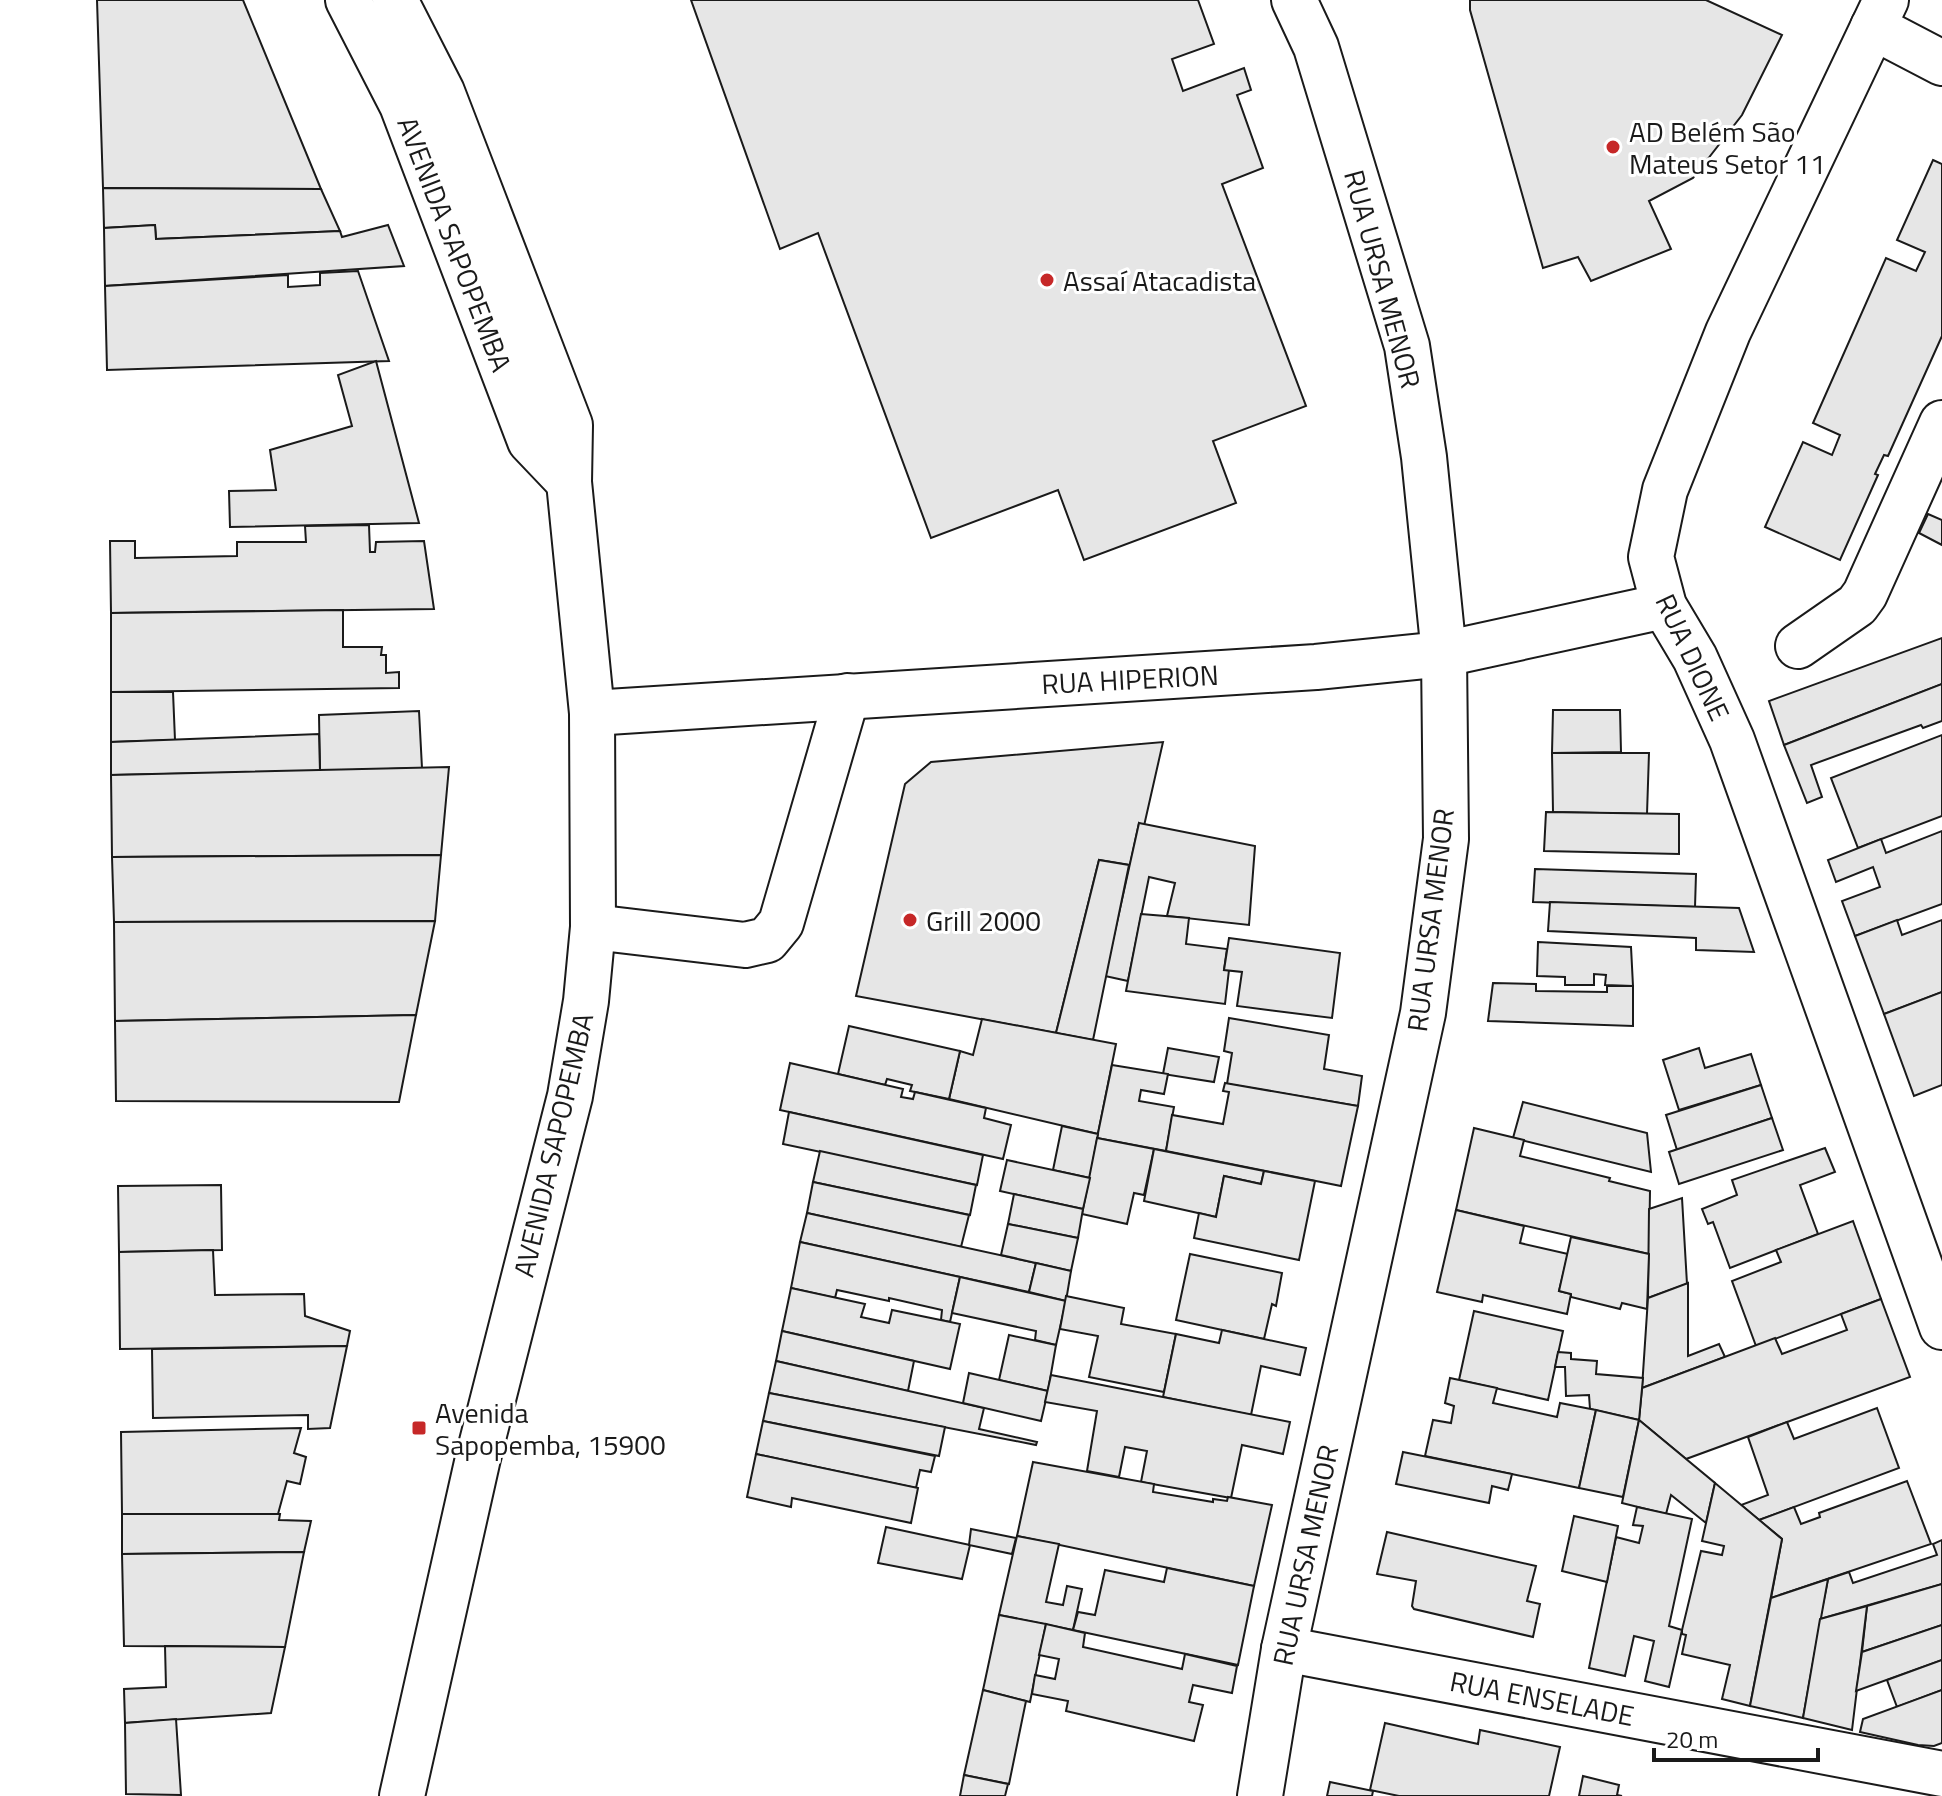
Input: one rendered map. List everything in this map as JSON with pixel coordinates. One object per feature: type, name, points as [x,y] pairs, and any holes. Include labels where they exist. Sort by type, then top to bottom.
[{"type":"street","name":"AVENIDA SAPOPEMBA","points":[[348,0],[402,105],[530,441],[569,482]]},
{"type":"street","name":"AVENIDA SAPOPEMBA","points":[[395,0],[442,92],[570,425],[569,482],[592,713],[593,927],[586,1001],[570,1096],[482,1443],[402,1796]]},
{"type":"street","name":"RUA URSA MENOR","points":[[1260,1796],[1284,1649],[1423,1013],[1446,839],[1444,654],[1424,457],[1407,346],[1321,61],[1294,0]]},
{"type":"street","points":[[1882,7],[1942,63]]},
{"type":"street","name":"RUA DIONE","points":[[1882,7],[1728,332],[1665,490],[1651,557],[1664,606],[1695,658],[1732,740],[1942,1327]]},
{"type":"street","points":[[1798,646],[1857,605],[1865,594],[1942,423]]},
{"type":"street","name":"RUA HIPERION","points":[[592,713],[1316,667],[1444,654],[1664,606]]},
{"type":"street","points":[[593,927],[745,945],[767,940],[781,923],[847,696]]},
{"type":"street","name":"RUA ENSELADE","points":[[1284,1649],[1942,1774]]},
{"type":"building","points":[[97,0],[243,0],[321,189],[103,188]]},
{"type":"building","name":"Assaí Atacadista","points":[[691,0],[1198,0],[1214,44],[1172,59],[1183,91],[1244,68],[1251,90],[1237,95],[1263,168],[1222,184],[1306,406],[1213,441],[1236,503],[1084,560],[1058,490],[931,538],[818,233],[780,249]]},
{"type":"building","name":"AD Belém São Mateus Setor 11","points":[[1470,0],[1706,0],[1782,35],[1742,115],[1693,178],[1649,201],[1671,249],[1591,281],[1578,257],[1543,268],[1470,10]]},
{"type":"building","points":[[1933,160],[1942,164],[1942,336],[1888,456],[1884,455],[1875,474],[1878,475],[1840,560],[1765,527],[1803,442],[1832,455],[1840,435],[1813,423],[1886,258],[1916,271],[1925,252],[1897,240]]},
{"type":"building","points":[[103,188],[321,189],[340,231],[156,239],[155,225],[104,228]]},
{"type":"building","points":[[155,225],[156,239],[340,231],[342,237],[388,225],[404,266],[105,286],[104,228]]},
{"type":"building","points":[[358,271],[389,361],[107,370],[105,286],[288,275],[288,287],[320,285],[320,273]]},
{"type":"building","points":[[376,361],[419,523],[230,527],[229,491],[276,490],[270,450],[352,426],[338,375]]},
{"type":"building","points":[[1928,514],[1942,520],[1942,545],[1919,533]]},
{"type":"building","points":[[369,525],[370,552],[375,552],[376,542],[424,541],[434,609],[111,613],[110,541],[135,541],[135,558],[237,556],[237,542],[306,542],[305,526]]},
{"type":"building","points":[[343,610],[343,647],[382,647],[381,655],[386,655],[386,673],[399,672],[399,688],[111,692],[111,613]]},
{"type":"building","points":[[1942,638],[1942,684],[1784,745],[1769,701]]},
{"type":"building","points":[[1942,684],[1942,721],[1923,728],[1921,725],[1811,765],[1822,797],[1807,803],[1784,745]]},
{"type":"building","points":[[111,692],[173,692],[175,740],[111,742]]},
{"type":"building","points":[[1553,710],[1620,710],[1621,752],[1552,753]]},
{"type":"building","points":[[419,711],[422,768],[320,771],[319,715]]},
{"type":"building","points":[[319,734],[320,771],[111,775],[111,742]]},
{"type":"building","points":[[1942,735],[1942,816],[1858,848],[1831,778]]},
{"type":"building","points":[[1163,742],[1144,826],[1139,823],[1130,865],[1099,860],[1056,1033],[856,996],[905,784],[931,762]]},
{"type":"building","points":[[1552,753],[1649,753],[1647,814],[1553,812]]},
{"type":"building","points":[[449,767],[441,855],[112,857],[111,775]]},
{"type":"building","points":[[1546,812],[1679,814],[1679,854],[1544,851]]},
{"type":"building","points":[[1139,823],[1255,846],[1249,925],[1167,916],[1175,883],[1149,877],[1128,981],[1105,976]]},
{"type":"building","points":[[1942,831],[1942,904],[1855,936],[1842,901],[1880,887],[1873,867],[1836,882],[1828,860],[1881,839],[1886,853]]},
{"type":"building","points":[[441,855],[435,921],[114,922],[112,857]]},
{"type":"building","points":[[1099,860],[1129,865],[1093,1040],[1056,1033]]},
{"type":"building","points":[[1535,869],[1696,874],[1695,907],[1533,902]]},
{"type":"building","points":[[1550,902],[1739,908],[1754,952],[1696,950],[1696,938],[1548,931]]},
{"type":"building","points":[[1141,914],[1189,918],[1186,944],[1227,949],[1224,970],[1229,970],[1225,1004],[1126,991]]},
{"type":"building","points":[[1897,920],[1902,935],[1942,920],[1942,992],[1884,1014],[1855,936]]},
{"type":"building","points":[[435,921],[416,1015],[115,1021],[114,922]]},
{"type":"building","points":[[1229,938],[1340,953],[1332,1018],[1237,1006],[1242,972],[1224,970]]},
{"type":"building","points":[[1538,942],[1631,947],[1633,986],[1605,985],[1606,975],[1594,974],[1594,985],[1565,985],[1565,977],[1537,976]]},
{"type":"building","points":[[1493,983],[1536,984],[1536,991],[1607,992],[1607,986],[1633,986],[1633,1026],[1488,1021]]},
{"type":"building","points":[[1942,992],[1942,1085],[1914,1096],[1884,1014]]},
{"type":"building","points":[[416,1015],[399,1102],[116,1101],[115,1021]]},
{"type":"building","points":[[1229,1018],[1329,1035],[1324,1069],[1362,1076],[1358,1106],[1227,1084],[1232,1053],[1224,1051]]},
{"type":"building","points":[[982,1019],[1116,1044],[1098,1134],[949,1099],[960,1051],[973,1055]]},
{"type":"building","points":[[849,1026],[960,1051],[949,1099],[910,1091],[912,1085],[887,1079],[885,1085],[838,1074]]},
{"type":"building","points":[[1168,1048],[1219,1057],[1214,1082],[1163,1074]]},
{"type":"building","points":[[1699,1048],[1705,1068],[1751,1054],[1761,1085],[1679,1110],[1663,1060]]},
{"type":"building","points":[[790,1063],[903,1089],[901,1097],[913,1099],[915,1092],[986,1108],[984,1118],[1011,1125],[1003,1159],[780,1110]]},
{"type":"building","points":[[1112,1065],[1168,1074],[1164,1094],[1141,1090],[1139,1101],[1174,1107],[1166,1151],[1097,1138]]},
{"type":"building","points":[[1225,1083],[1358,1106],[1341,1186],[1166,1151],[1172,1115],[1223,1124],[1229,1092],[1223,1091]]},
{"type":"building","points":[[1761,1085],[1772,1118],[1677,1150],[1666,1115]]},
{"type":"building","points":[[1523,1102],[1647,1133],[1651,1172],[1513,1138]]},
{"type":"building","points":[[789,1112],[983,1155],[977,1185],[783,1144]]},
{"type":"building","points":[[1772,1118],[1783,1150],[1679,1184],[1669,1152]]},
{"type":"building","points":[[1062,1126],[1098,1134],[1090,1178],[1053,1170]]},
{"type":"building","points":[[1474,1128],[1524,1140],[1520,1156],[1650,1191],[1649,1254],[1456,1210]]},
{"type":"building","points":[[1097,1138],[1154,1149],[1144,1195],[1134,1193],[1127,1224],[1082,1214]]},
{"type":"building","points":[[1825,1148],[1835,1172],[1800,1185],[1818,1234],[1730,1268],[1713,1222],[1708,1224],[1702,1209],[1737,1195],[1732,1180]]},
{"type":"building","points":[[1154,1149],[1264,1171],[1261,1184],[1224,1176],[1216,1217],[1144,1201]]},
{"type":"building","points":[[820,1151],[976,1185],[970,1215],[813,1182]]},
{"type":"building","points":[[1007,1160],[1090,1178],[1083,1209],[1000,1191]]},
{"type":"building","points":[[1264,1171],[1315,1181],[1299,1260],[1194,1238],[1199,1213],[1216,1217],[1224,1176],[1261,1184]]},
{"type":"building","points":[[813,1182],[969,1215],[961,1247],[807,1213]]},
{"type":"building","points":[[221,1185],[222,1250],[119,1252],[118,1186]]},
{"type":"building","points":[[1014,1194],[1083,1209],[1078,1238],[1008,1224]]},
{"type":"building","points":[[1682,1198],[1687,1284],[1648,1298],[1649,1209]]},
{"type":"building","points":[[1456,1210],[1524,1226],[1520,1243],[1568,1254],[1559,1291],[1571,1294],[1567,1314],[1483,1295],[1482,1302],[1437,1292]]},
{"type":"building","points":[[807,1213],[1036,1263],[1029,1292],[800,1242]]},
{"type":"building","points":[[1853,1221],[1881,1299],[1756,1346],[1732,1281],[1781,1262],[1776,1250]]},
{"type":"building","points":[[1008,1224],[1078,1238],[1071,1271],[1001,1255]]},
{"type":"building","points":[[1571,1237],[1649,1254],[1647,1309],[1622,1303],[1620,1309],[1559,1291]]},
{"type":"building","points":[[800,1242],[960,1277],[950,1322],[941,1320],[942,1310],[889,1298],[889,1301],[837,1290],[835,1298],[791,1288]]},
{"type":"building","points":[[213,1250],[215,1295],[304,1294],[305,1316],[350,1331],[347,1346],[120,1349],[119,1252]]},
{"type":"building","points":[[1190,1254],[1282,1273],[1276,1306],[1272,1304],[1264,1339],[1176,1320]]},
{"type":"building","points":[[1036,1263],[1071,1271],[1066,1301],[1029,1292]]},
{"type":"building","points":[[960,1277],[1066,1301],[1056,1345],[1035,1340],[1036,1331],[952,1313]]},
{"type":"building","points":[[1688,1283],[1688,1356],[1719,1344],[1725,1357],[1642,1388],[1648,1298]]},
{"type":"building","points":[[791,1288],[865,1304],[861,1317],[889,1323],[892,1310],[960,1324],[950,1369],[782,1331]]},
{"type":"building","points":[[1066,1296],[1124,1308],[1121,1324],[1176,1334],[1164,1392],[1089,1377],[1098,1336],[1060,1329]]},
{"type":"building","points":[[1881,1299],[1910,1377],[1686,1459],[1639,1420],[1642,1388],[1775,1338],[1782,1354],[1847,1330],[1841,1314]]},
{"type":"building","points":[[1474,1311],[1563,1331],[1548,1400],[1459,1380]]},
{"type":"building","points":[[1222,1330],[1306,1348],[1300,1375],[1261,1366],[1251,1415],[1163,1397],[1176,1334],[1219,1343]]},
{"type":"building","points":[[782,1331],[914,1361],[908,1391],[776,1361]]},
{"type":"building","points":[[1009,1335],[1056,1345],[1048,1391],[999,1380]]},
{"type":"building","points":[[347,1346],[330,1428],[308,1429],[308,1415],[153,1418],[152,1349]]},
{"type":"building","points":[[1558,1352],[1571,1353],[1571,1359],[1597,1361],[1596,1374],[1643,1378],[1639,1420],[1590,1409],[1589,1395],[1566,1396],[1565,1367],[1555,1367]]},
{"type":"building","points":[[776,1361],[984,1408],[979,1429],[1037,1442],[1036,1445],[769,1393]]},
{"type":"building","points":[[969,1373],[1048,1391],[1041,1421],[963,1403]]},
{"type":"building","points":[[1051,1375],[1290,1422],[1283,1454],[1242,1445],[1231,1498],[1141,1482],[1147,1451],[1125,1447],[1119,1477],[1087,1471],[1097,1411],[1045,1402]]},
{"type":"building","points":[[1450,1378],[1497,1388],[1493,1403],[1557,1417],[1560,1403],[1596,1410],[1579,1488],[1425,1456],[1433,1420],[1451,1423],[1454,1406],[1445,1403]]},
{"type":"building","points":[[769,1393],[945,1427],[939,1456],[763,1421]]},
{"type":"building","points":[[1877,1408],[1899,1468],[1759,1520],[1741,1505],[1768,1495],[1748,1437],[1787,1422],[1794,1439]]},
{"type":"building","points":[[1596,1410],[1639,1420],[1623,1497],[1579,1488]]},
{"type":"building","points":[[1639,1420],[1715,1483],[1706,1523],[1671,1495],[1666,1514],[1622,1503]]},
{"type":"building","points":[[763,1421],[935,1456],[931,1472],[920,1470],[916,1488],[756,1454]]},
{"type":"building","points":[[301,1428],[294,1453],[306,1457],[300,1484],[287,1481],[278,1514],[122,1514],[121,1432]]},
{"type":"building","points":[[1403,1452],[1512,1474],[1508,1490],[1492,1486],[1489,1503],[1396,1484]]},
{"type":"building","points":[[756,1454],[918,1488],[911,1523],[792,1498],[791,1507],[747,1497]]},
{"type":"building","points":[[1033,1462],[1154,1484],[1153,1492],[1213,1502],[1213,1499],[1227,1501],[1228,1497],[1272,1505],[1254,1586],[1017,1536]]},
{"type":"building","points":[[1907,1481],[1931,1544],[1771,1598],[1782,1539],[1759,1520],[1794,1507],[1801,1524],[1820,1517],[1819,1513]]},
{"type":"building","points":[[1715,1483],[1782,1539],[1750,1706],[1722,1699],[1730,1665],[1682,1654],[1686,1635],[1682,1634],[1682,1630],[1701,1551],[1722,1555],[1724,1546],[1702,1541]]},
{"type":"building","points":[[1637,1507],[1692,1519],[1669,1626],[1682,1630],[1669,1687],[1645,1681],[1654,1641],[1634,1636],[1625,1676],[1589,1668],[1616,1537],[1639,1543],[1643,1526],[1633,1525]]},
{"type":"building","points":[[122,1514],[280,1514],[279,1520],[311,1521],[304,1552],[122,1554]]},
{"type":"building","points":[[1574,1516],[1618,1526],[1607,1582],[1562,1571]]},
{"type":"building","points":[[886,1527],[970,1545],[962,1579],[878,1563]]},
{"type":"building","points":[[971,1529],[1016,1538],[1012,1554],[969,1545]]},
{"type":"building","points":[[1387,1532],[1536,1566],[1527,1601],[1540,1604],[1533,1637],[1414,1609],[1416,1581],[1377,1574]]},
{"type":"building","points":[[1017,1536],[1059,1544],[1046,1602],[1063,1605],[1067,1586],[1082,1589],[1073,1630],[999,1615]]},
{"type":"building","points":[[1942,1540],[1942,1584],[1820,1619],[1828,1579],[1849,1572],[1853,1583],[1937,1555],[1933,1544]]},
{"type":"building","points":[[304,1552],[285,1647],[124,1646],[122,1554]]},
{"type":"building","points":[[1167,1568],[1254,1586],[1238,1665],[1073,1630],[1078,1612],[1095,1615],[1105,1570],[1164,1582]]},
{"type":"building","points":[[1828,1579],[1803,1718],[1750,1706],[1771,1598]]},
{"type":"building","points":[[1942,1584],[1942,1625],[1862,1652],[1867,1606]]},
{"type":"building","points":[[1867,1606],[1852,1730],[1803,1718],[1820,1619]]},
{"type":"building","points":[[999,1615],[1046,1624],[1030,1702],[983,1690]]},
{"type":"building","points":[[1046,1624],[1085,1633],[1083,1647],[1182,1669],[1185,1654],[1237,1666],[1232,1693],[1193,1685],[1189,1702],[1203,1705],[1194,1741],[1066,1711],[1068,1701],[1032,1694],[1035,1675],[1055,1679],[1059,1659],[1039,1655]]},
{"type":"building","points":[[1942,1625],[1942,1660],[1856,1691],[1862,1652]]},
{"type":"building","points":[[165,1646],[285,1647],[271,1713],[125,1723],[124,1689],[166,1687]]},
{"type":"building","points":[[1942,1660],[1942,1690],[1897,1707],[1887,1680]]},
{"type":"building","points":[[983,1690],[1026,1701],[1009,1784],[964,1775]]},
{"type":"building","points":[[1942,1690],[1942,1743],[1918,1745],[1860,1732],[1863,1719]]},
{"type":"building","points":[[176,1719],[181,1795],[126,1794],[125,1723]]},
{"type":"building","points":[[1385,1723],[1478,1744],[1480,1730],[1560,1747],[1549,1796],[1399,1796],[1370,1790]]},
{"type":"building","points":[[964,1775],[1008,1784],[1005,1796],[960,1796]]},
{"type":"building","points":[[1583,1776],[1619,1785],[1617,1795],[1622,1796],[1579,1796]]},
{"type":"building","points":[[1330,1782],[1373,1791],[1372,1796],[1327,1796]]},
{"type":"place","name":"AD Belém São Mateus Setor 11","points":[[1613,147]]},
{"type":"place","name":"Assaí Atacadista","points":[[1047,280]]},
{"type":"place","name":"Grill 2000","points":[[910,920]]},
{"type":"place","name":"Avenida Sapopemba, 15900","points":[[419,1428]]}]
